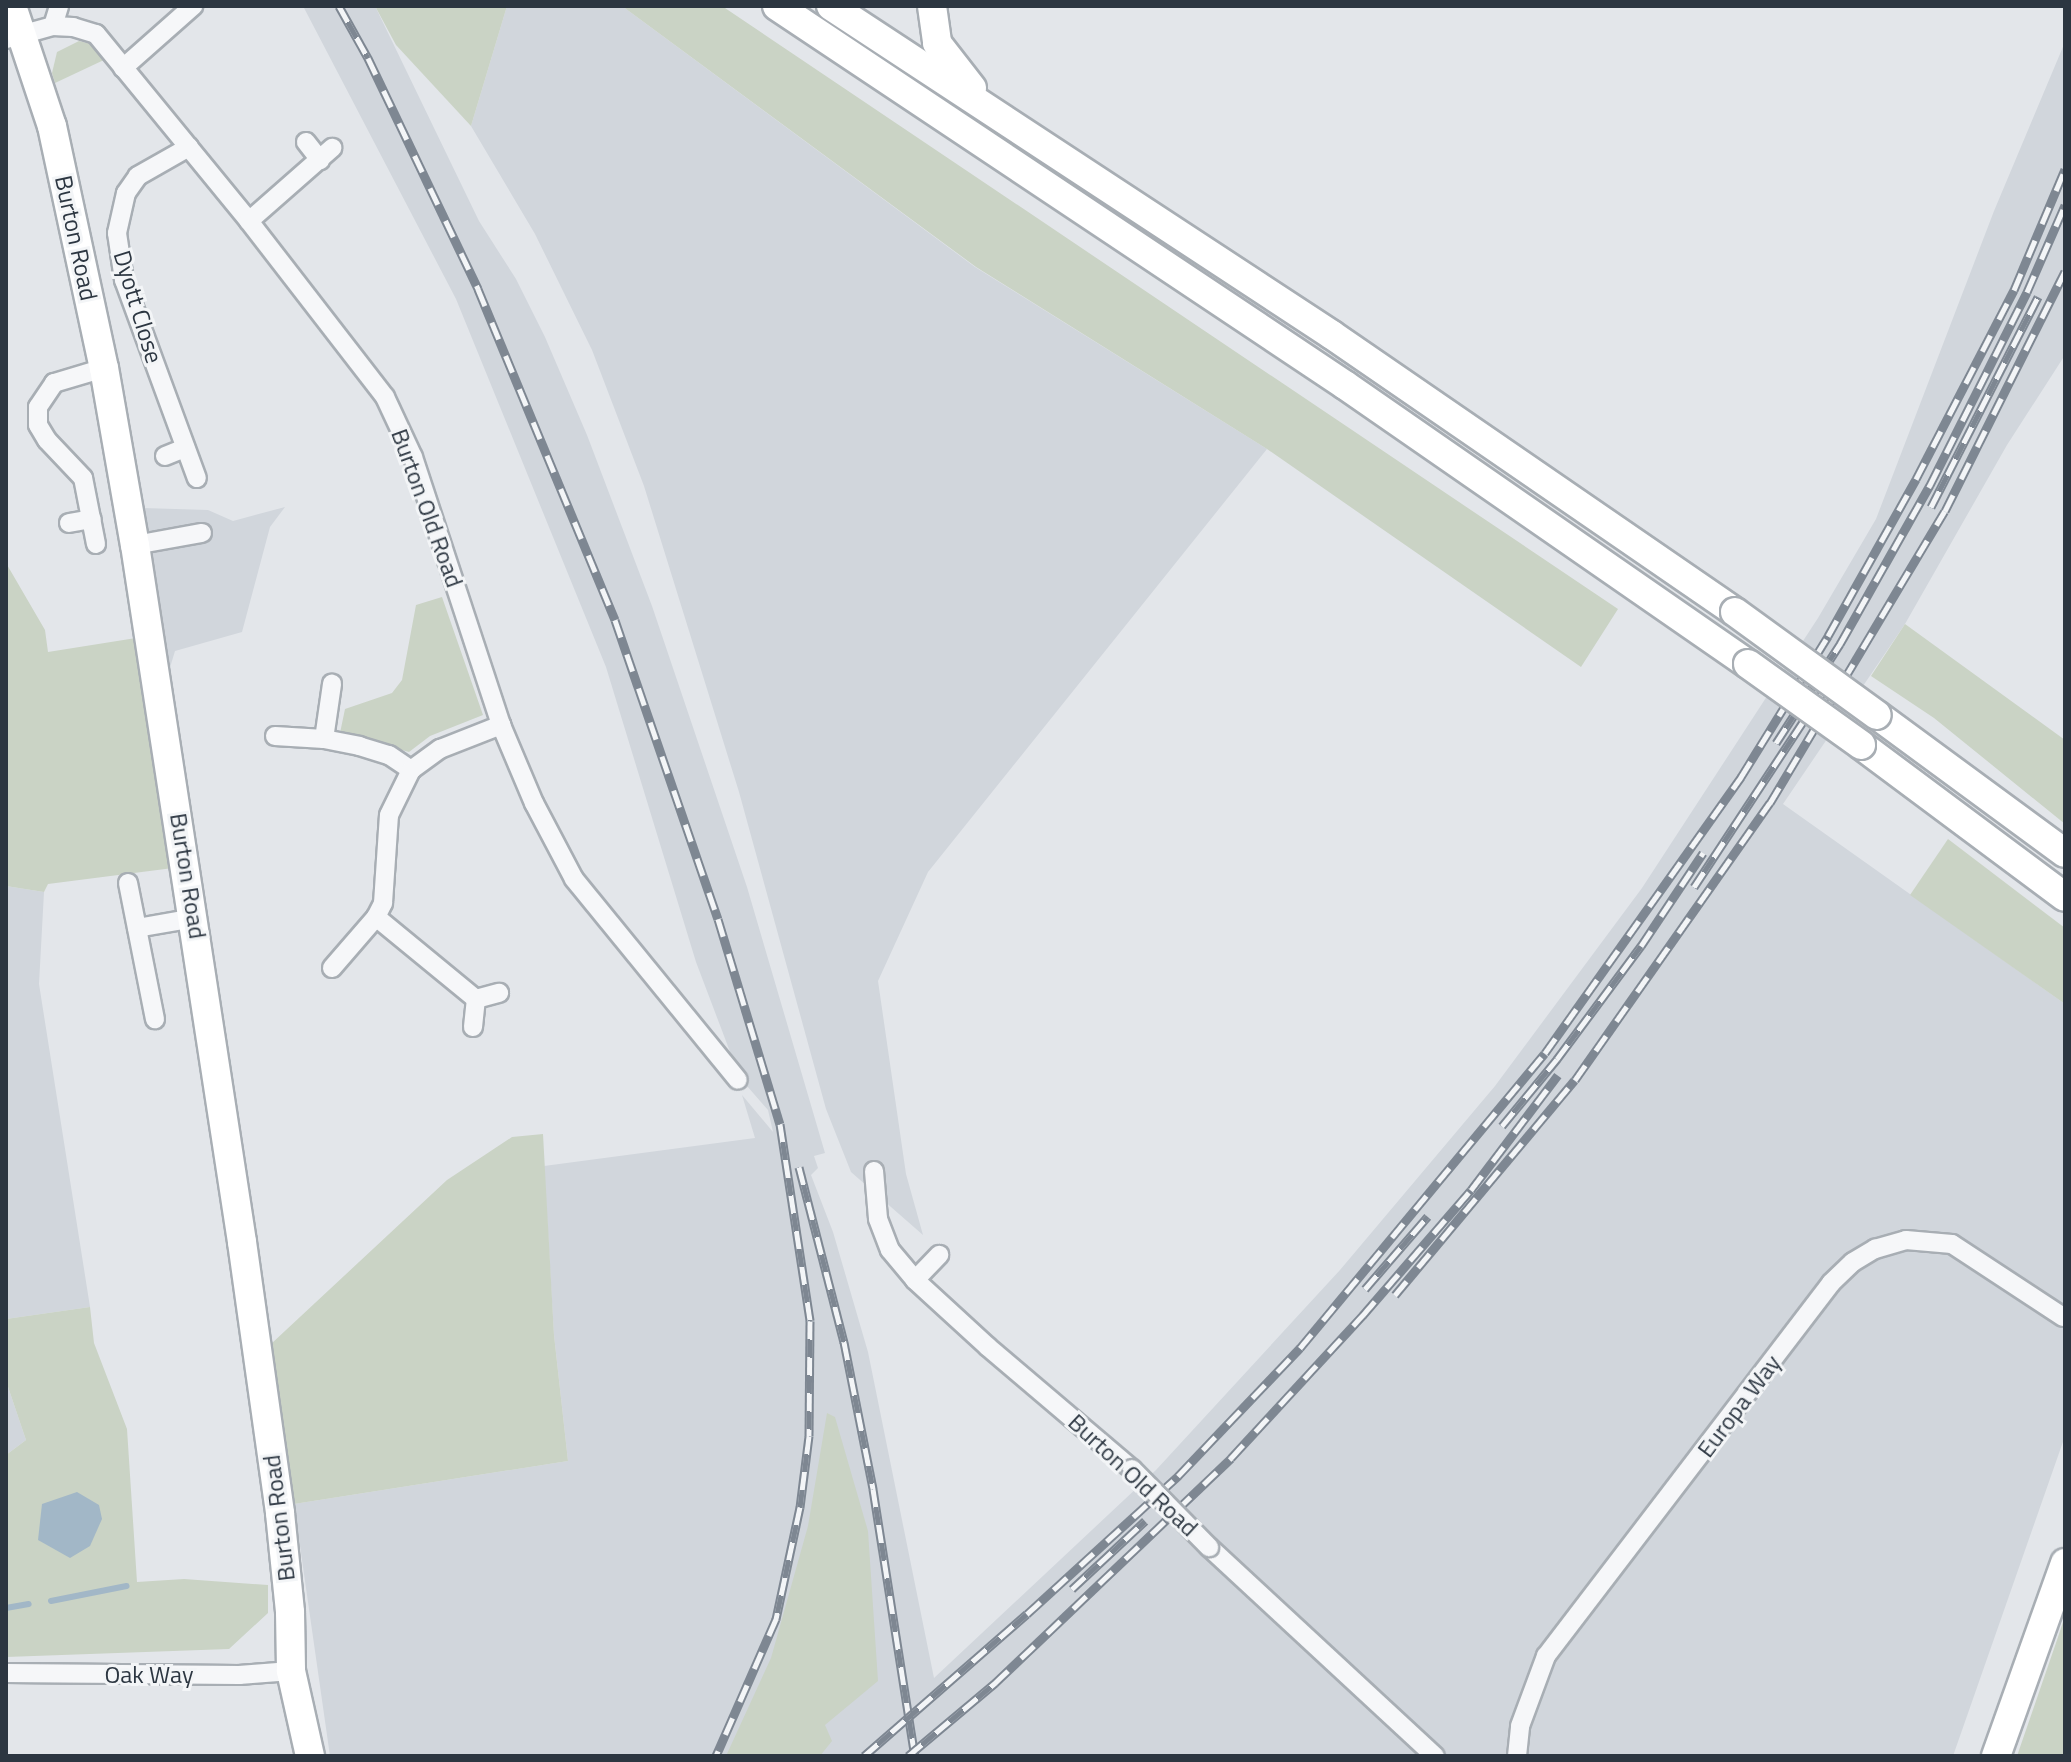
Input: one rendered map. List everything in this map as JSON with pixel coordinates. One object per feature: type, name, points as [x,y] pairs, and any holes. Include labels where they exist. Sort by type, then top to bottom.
[{"type":"highway","name":"Burton Road","points":[[12,6],[14,37],[52,126],[104,368],[135,545],[195,918],[280,1513],[290,1612],[291,1671],[310,1756]]},
{"type":"highway","points":[[777,6],[1345,385],[1748,664],[2065,897]]},
{"type":"highway","points":[[831,6],[1332,335],[1735,612],[2065,853]]},
{"type":"highway","points":[[932,6],[937,43],[947,59],[963,80],[1028,138]]},
{"type":"highway","points":[[1996,1756],[2065,1563]]},
{"type":"street","points":[[53,26],[59,6]]},
{"type":"street","points":[[123,68],[193,6]]},
{"type":"street","name":"Burton Old Road","points":[[14,37],[53,26],[73,27],[96,34],[249,221],[385,397],[413,457],[501,725],[534,803],[574,879],[738,1080]]},
{"type":"street","points":[[249,221],[326,154],[306,142]]},
{"type":"street","name":"Dyott Close","points":[[189,147],[138,176],[126,193],[117,233],[124,280],[197,478]]},
{"type":"street","points":[[96,544],[83,478],[47,440],[38,425],[38,407],[54,383],[104,368]]},
{"type":"street","points":[[165,456],[185,448]]},
{"type":"street","points":[[69,523],[92,519]]},
{"type":"street","points":[[135,545],[202,533]]},
{"type":"street","points":[[324,739],[332,684]]},
{"type":"street","points":[[332,968],[376,917],[387,886],[389,815],[411,770],[440,749],[501,725]]},
{"type":"street","points":[[275,736],[324,739],[389,755],[411,770]]},
{"type":"street","points":[[128,883],[160,1010]]},
{"type":"street","points":[[376,917],[476,999]]},
{"type":"street","points":[[137,928],[195,918]]},
{"type":"street","points":[[476,999],[499,993]]},
{"type":"street","points":[[473,1027],[476,999]]},
{"type":"street","name":"Burton Old Road","points":[[874,1171],[878,1219],[890,1250],[915,1280],[988,1347],[1132,1469],[1209,1547],[1435,1756]]},
{"type":"street","name":"Europa Way","points":[[1517,1756],[1520,1726],[1546,1656],[1831,1283],[1853,1262],[1875,1249],[1906,1240],[1952,1244],[2063,1317]]},
{"type":"street","points":[[915,1280],[939,1255]]},
{"type":"street","name":"Oak Way","points":[[6,1673],[239,1675],[291,1671]]},
{"type":"shaded area","points":[[303,6],[375,6],[479,221],[516,279],[545,337],[587,435],[652,606],[747,887],[825,1153],[814,1156],[818,1168],[811,1175],[833,1232],[868,1352],[934,1678],[1156,1470],[1340,1270],[1495,1086],[1642,888],[1818,618],[1876,519],[1994,211],[2065,42],[2065,355],[2007,445],[1905,624],[1783,804],[2065,1004],[2065,1436],[1953,1756],[330,1756],[294,1504],[568,1461],[554,1335],[544,1166],[755,1138],[742,1095],[773,1132],[768,1110],[747,1086],[741,1068],[732,1057],[696,962],[606,667],[456,299]]},
{"type":"shaded area","points":[[507,6],[622,6],[975,267],[1267,449],[928,872],[878,981],[906,1174],[923,1235],[851,1172],[826,1109],[739,792],[644,486],[592,350],[535,234],[471,126]]},
{"type":"shaded area","points":[[285,507],[270,527],[242,632],[175,651],[168,674],[143,508],[208,510],[233,521]]},
{"type":"shaded area","points":[[6,886],[44,892],[39,984],[90,1307],[6,1319]]},
{"type":"shaded area","points":[[6,1381],[26,1440],[6,1455]]},
{"type":"green space","points":[[375,6],[507,6],[471,126],[396,45]]},
{"type":"green space","points":[[622,6],[722,6],[1618,609],[1581,667],[1267,449],[976,267]]},
{"type":"green space","points":[[79,41],[95,45],[106,59],[55,83],[52,73],[57,52]]},
{"type":"green space","points":[[6,563],[45,630],[48,652],[136,638],[173,868],[48,884],[44,892],[6,886]]},
{"type":"green space","points":[[442,597],[483,715],[430,736],[409,752],[340,733],[345,709],[392,693],[402,680],[416,605]]},
{"type":"green space","points":[[1905,624],[2065,740],[2065,824],[1934,718],[1871,676]]},
{"type":"green space","points":[[1948,839],[2065,928],[2065,1004],[1910,895]]},
{"type":"green space","points":[[543,1134],[554,1335],[568,1461],[294,1504],[271,1344],[447,1180],[512,1137]]},
{"type":"green space","points":[[90,1307],[94,1343],[127,1429],[137,1582],[184,1579],[268,1585],[268,1613],[229,1649],[6,1657],[6,1455],[26,1440],[6,1381],[6,1319]]},
{"type":"green space","points":[[827,1413],[835,1417],[868,1531],[878,1681],[825,1725],[832,1741],[820,1756],[726,1756],[771,1658],[808,1526]]},
{"type":"green space","points":[[2065,1616],[2065,1756],[2017,1756],[2057,1640]]},
{"type":"water","points":[[77,1492],[99,1505],[102,1519],[90,1546],[70,1558],[38,1540],[42,1504]]},
{"type":"waterway","points":[[51,1601],[127,1586]]},
{"type":"waterway","points":[[6,1608],[29,1604]]},
{"type":"railway","points":[[339,6],[368,58],[478,289],[615,620],[718,919],[780,1124],[810,1321],[809,1436],[800,1507],[776,1619],[716,1756]]},
{"type":"railway","points":[[864,1756],[1027,1614],[1178,1476],[1300,1348],[1545,1053],[1741,777],[1828,636],[1916,479],[2014,290],[2065,169]]},
{"type":"railway","points":[[1776,743],[1840,644],[1930,485],[2027,292],[2065,205]]},
{"type":"railway","points":[[1395,1295],[1575,1080],[1770,803],[1945,511],[2065,271]]},
{"type":"railway","points":[[1931,507],[2038,297]]},
{"type":"railway","points":[[1694,887],[1835,673]]},
{"type":"railway","points":[[1502,1126],[1557,1059],[1641,946],[1703,853]]},
{"type":"railway","points":[[908,1756],[995,1683],[1231,1458],[1363,1315],[1471,1190],[1558,1075]]},
{"type":"railway","points":[[799,1167],[844,1342],[873,1489],[915,1756]]},
{"type":"railway","points":[[1365,1289],[1428,1216]]},
{"type":"railway","points":[[1072,1589],[1145,1521]]}]
